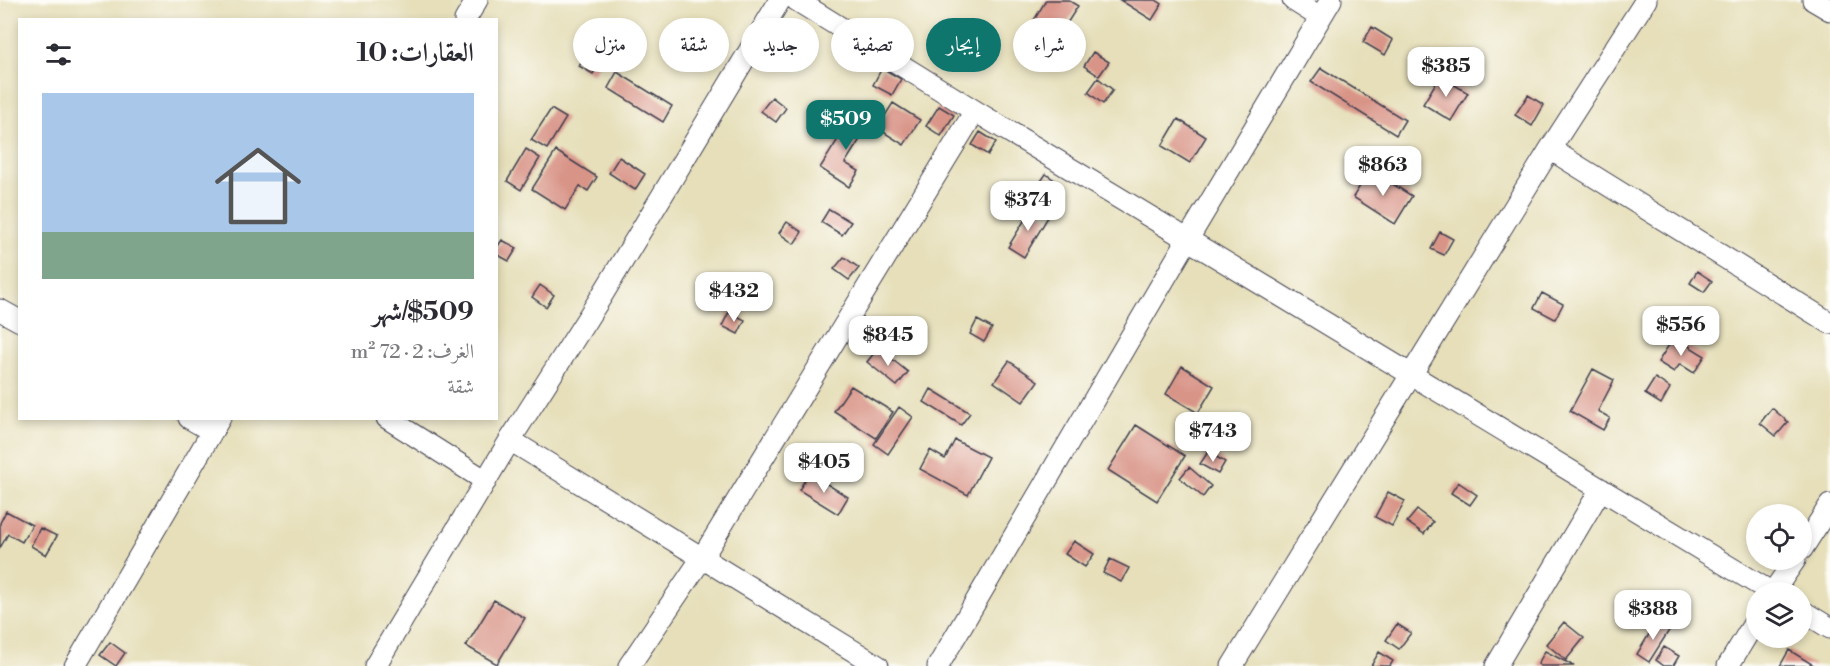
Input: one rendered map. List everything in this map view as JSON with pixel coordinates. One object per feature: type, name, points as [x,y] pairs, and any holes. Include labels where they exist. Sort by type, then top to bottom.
[{"type":"street","points":[[466,18],[477,0]]},
{"type":"street","points":[[375,666],[510,440],[601,297],[780,0]]},
{"type":"street","points":[[796,0],[975,111],[1755,582]]},
{"type":"street","points":[[938,666],[1325,8],[1293,0]]},
{"type":"street","points":[[1232,666],[1550,149],[1646,0]]},
{"type":"street","points":[[1813,0],[1830,10]]},
{"type":"street","points":[[629,666],[702,558],[975,111]]},
{"type":"street","points":[[1550,149],[1830,323]]},
{"type":"street","points":[[0,310],[18,320]]},
{"type":"street","points":[[75,666],[216,425],[197,420]]},
{"type":"street","points":[[390,420],[486,481]]},
{"type":"street","points":[[510,440],[878,666]]},
{"type":"street","points":[[1496,666],[1601,489]]},
{"type":"street","points":[[1812,533],[1830,505]]},
{"type":"street","points":[[1812,617],[1830,628]]},
{"type":"street","points":[[1728,666],[1746,636]]},
{"type":"building","points":[[1046,0],[1068,0],[1078,6],[1070,18],[1035,18]]},
{"type":"building","points":[[1120,0],[1156,0],[1162,4],[1152,20]]},
{"type":"building","points":[[1372,27],[1393,40],[1385,55],[1363,42]]},
{"type":"building","points":[[1093,52],[1109,62],[1099,76],[1086,67],[1086,63]]},
{"type":"building","points":[[1321,68],[1405,120],[1396,135],[1311,82]]},
{"type":"building","points":[[617,72],[672,106],[663,122],[608,88]]},
{"type":"building","points":[[880,72],[889,72],[901,79],[892,95],[873,85]]},
{"type":"building","points":[[1440,76],[1468,93],[1451,121],[1423,104]]},
{"type":"building","points":[[1098,78],[1113,90],[1103,104],[1088,92]]},
{"type":"building","points":[[1528,95],[1544,105],[1532,126],[1515,115]]},
{"type":"building","points":[[772,97],[786,108],[776,122],[761,111]]},
{"type":"building","points":[[893,103],[920,120],[904,145],[877,128]]},
{"type":"building","points":[[939,106],[954,115],[941,136],[926,126]]},
{"type":"building","points":[[551,109],[566,118],[547,149],[531,140]]},
{"type":"building","points":[[855,112],[871,122],[845,163],[859,171],[849,187],[820,168]]},
{"type":"building","points":[[1178,119],[1206,137],[1190,163],[1162,146]]},
{"type":"building","points":[[980,132],[996,142],[988,155],[972,145]]},
{"type":"building","points":[[526,149],[540,158],[521,190],[507,181]]},
{"type":"building","points":[[556,151],[597,177],[588,191],[580,186],[565,210],[532,189]]},
{"type":"building","points":[[619,157],[645,174],[635,190],[609,173]]},
{"type":"building","points":[[1370,170],[1412,196],[1395,224],[1353,197]]},
{"type":"building","points":[[1046,174],[1060,184],[1051,198],[1036,188]]},
{"type":"building","points":[[1032,208],[1048,217],[1024,257],[1008,247]]},
{"type":"building","points":[[829,209],[851,222],[842,235],[821,222]]},
{"type":"building","points":[[787,222],[802,232],[794,244],[779,233]]},
{"type":"building","points":[[1440,232],[1453,239],[1444,255],[1431,249]]},
{"type":"building","points":[[502,240],[517,248],[509,261],[498,255],[498,246]]},
{"type":"building","points":[[844,257],[859,268],[849,280],[834,269]]},
{"type":"building","points":[[1697,271],[1712,281],[1704,292],[1690,283]]},
{"type":"building","points":[[540,285],[554,295],[546,307],[532,297]]},
{"type":"building","points":[[726,286],[741,297],[731,311],[716,300]]},
{"type":"building","points":[[1542,293],[1563,304],[1555,319],[1534,308]]},
{"type":"building","points":[[729,312],[745,320],[738,334],[722,326]]},
{"type":"building","points":[[977,320],[992,328],[984,342],[970,334]]},
{"type":"building","points":[[1674,337],[1705,356],[1694,373],[1680,364],[1674,372],[1658,362]]},
{"type":"building","points":[[878,348],[908,372],[897,386],[867,362]]},
{"type":"building","points":[[1009,361],[1038,381],[1023,402],[994,382]]},
{"type":"building","points":[[1182,366],[1214,386],[1198,413],[1166,394]]},
{"type":"building","points":[[1593,369],[1614,380],[1598,411],[1610,418],[1603,430],[1570,411]]},
{"type":"building","points":[[1655,378],[1670,388],[1661,404],[1645,394]]},
{"type":"building","points":[[851,386],[893,412],[876,438],[834,411]]},
{"type":"building","points":[[931,389],[970,413],[961,425],[924,402]]},
{"type":"building","points":[[899,407],[913,417],[888,454],[874,444]]},
{"type":"building","points":[[1772,408],[1788,422],[1776,436],[1760,423]]},
{"type":"building","points":[[1136,425],[1185,456],[1157,501],[1108,470]]},
{"type":"building","points":[[955,440],[988,457],[968,495],[920,469],[930,450],[945,459]]},
{"type":"building","points":[[1208,452],[1225,462],[1218,474],[1200,464]]},
{"type":"building","points":[[1189,467],[1211,486],[1203,497],[1180,478]]},
{"type":"building","points":[[809,473],[848,497],[838,514],[799,490]]},
{"type":"building","points":[[1458,482],[1477,495],[1470,505],[1451,493]]},
{"type":"building","points":[[1388,492],[1405,501],[1392,526],[1375,517]]},
{"type":"building","points":[[1417,510],[1433,522],[1424,534],[1407,522]]},
{"type":"building","points":[[6,511],[32,525],[22,542],[8,534],[0,548],[0,523]]},
{"type":"building","points":[[40,528],[57,536],[46,555],[31,546]]},
{"type":"building","points":[[1074,541],[1094,554],[1085,567],[1065,554]]},
{"type":"building","points":[[1110,559],[1129,568],[1121,582],[1103,573]]},
{"type":"building","points":[[494,600],[525,618],[497,664],[466,646]]},
{"type":"building","points":[[1657,621],[1670,629],[1649,662],[1637,654]]},
{"type":"building","points":[[1564,622],[1584,638],[1566,660],[1546,644]]},
{"type":"building","points":[[1397,624],[1411,633],[1399,649],[1386,640]]},
{"type":"building","points":[[110,642],[125,653],[116,666],[100,655]]},
{"type":"building","points":[[1664,647],[1679,656],[1673,666],[1664,666],[1656,660]]},
{"type":"building","points":[[1789,650],[1815,666],[1780,666]]},
{"type":"building","points":[[1545,651],[1574,666],[1541,666],[1538,664]]},
{"type":"building","points":[[1379,652],[1393,661],[1390,666],[1371,666]]}]
